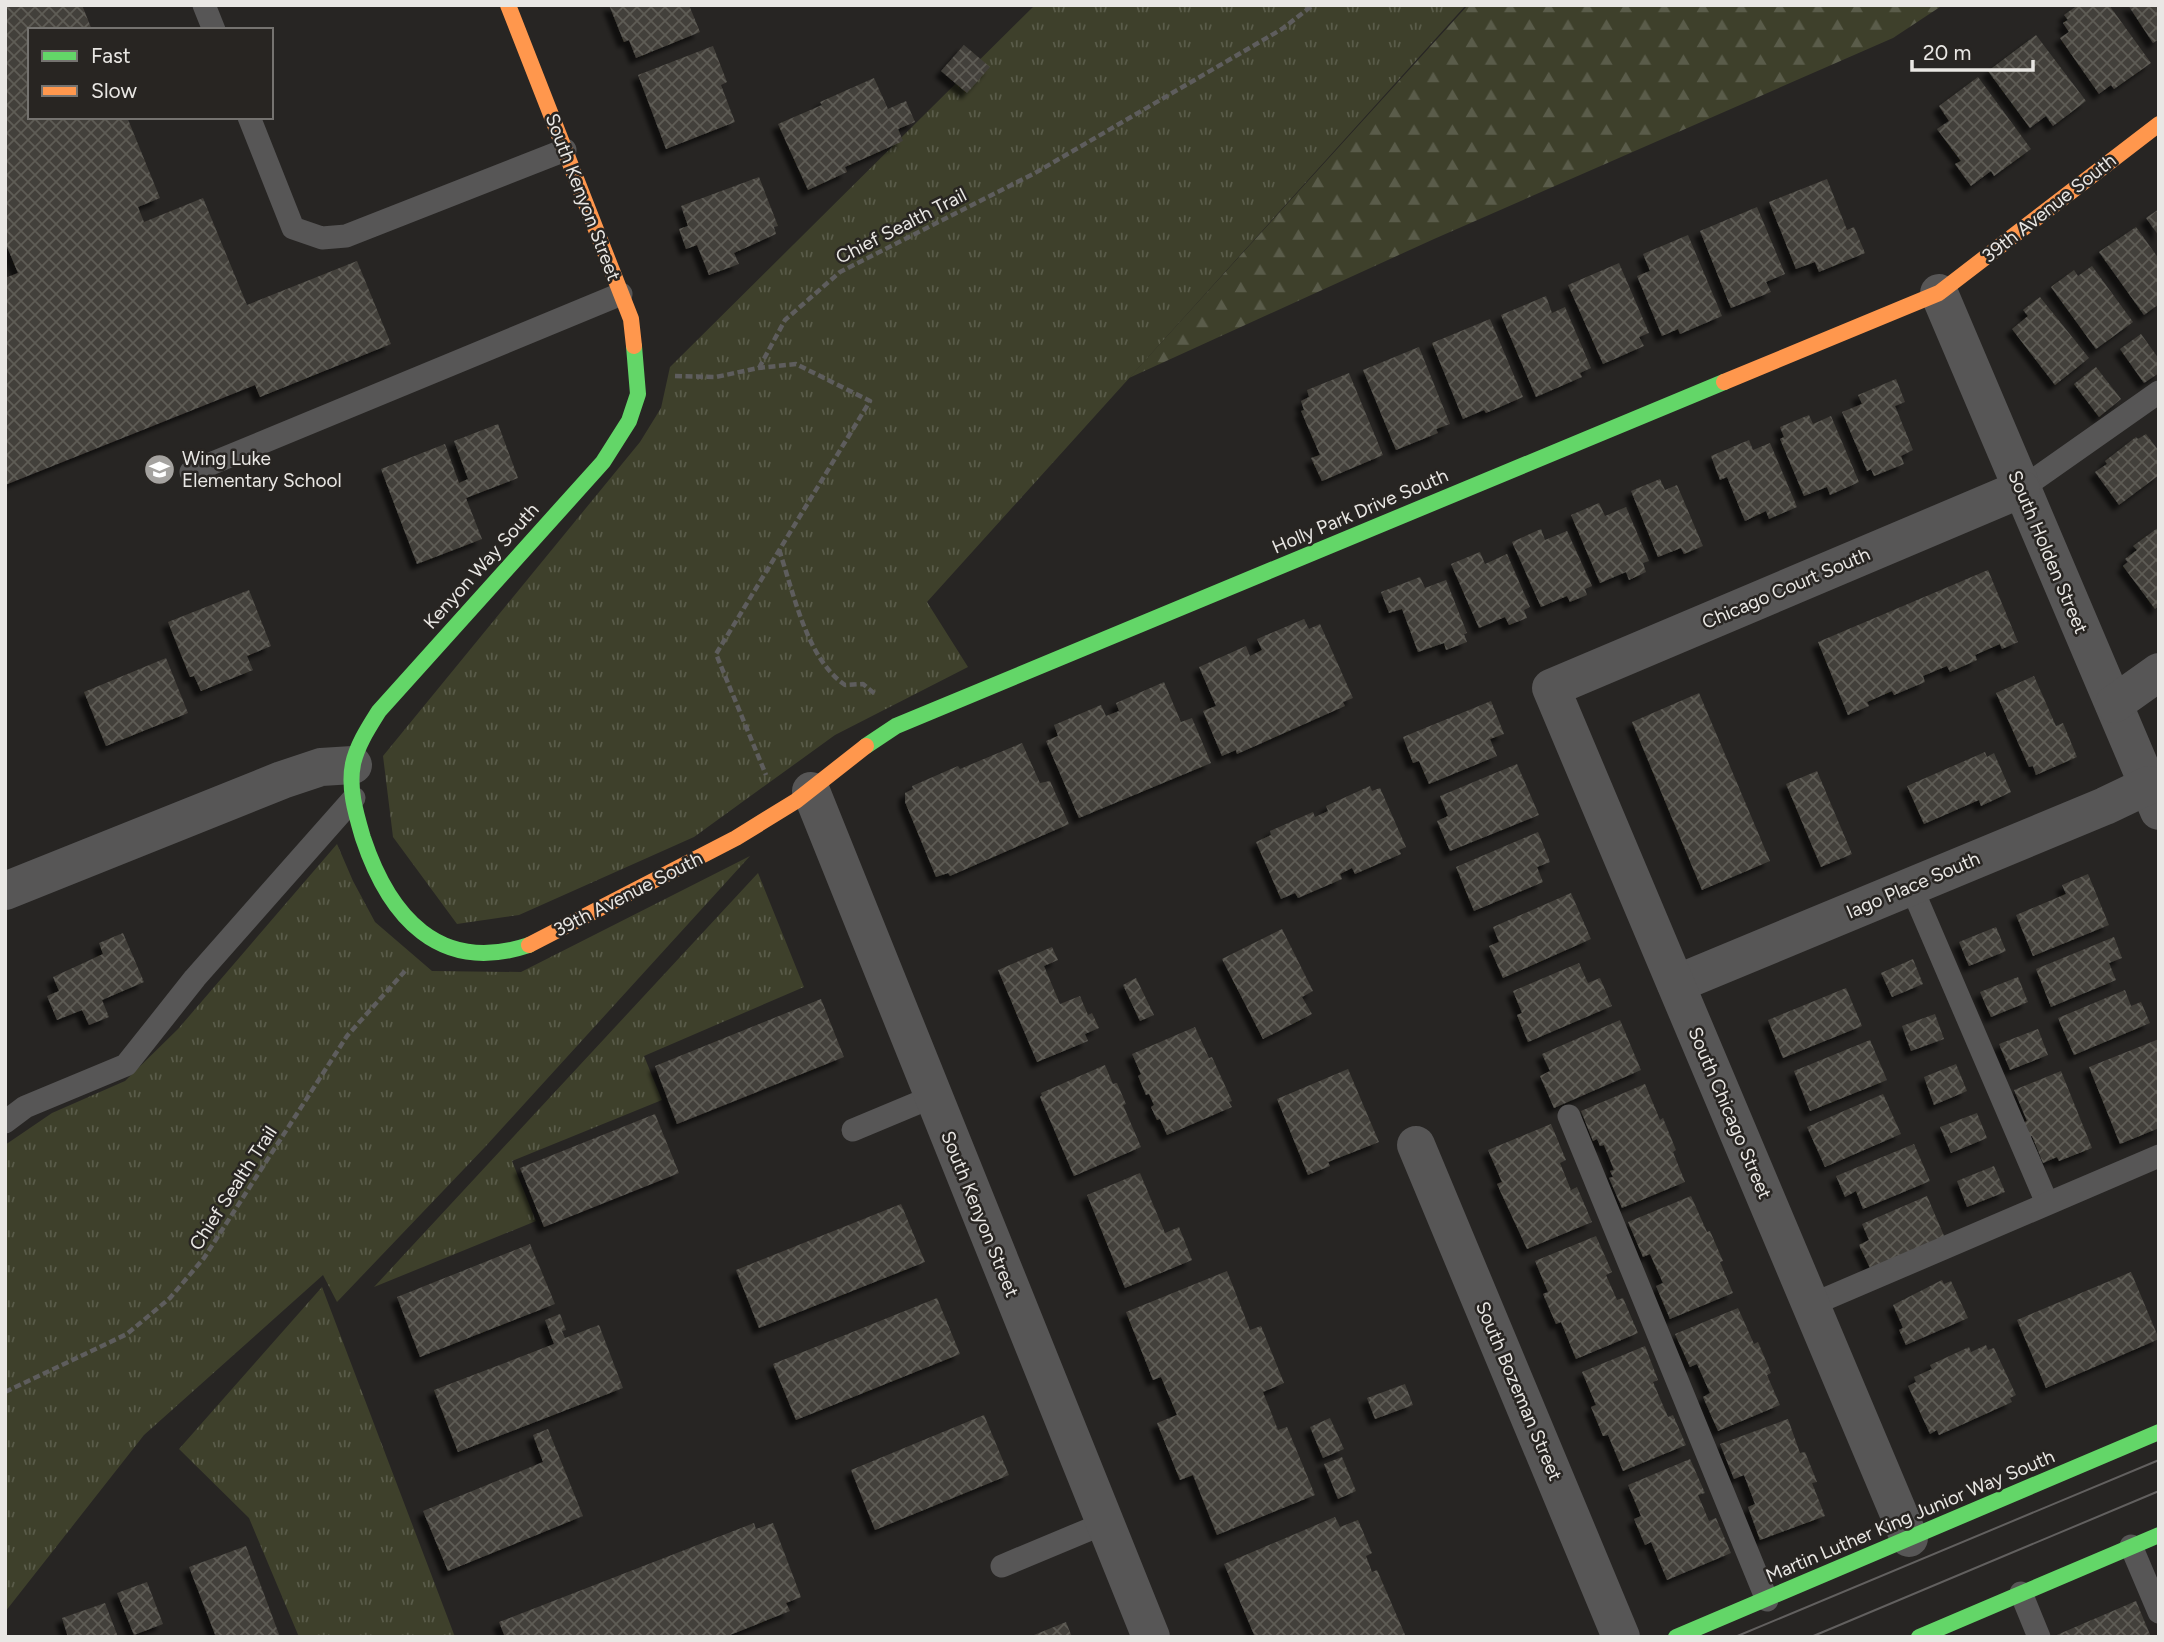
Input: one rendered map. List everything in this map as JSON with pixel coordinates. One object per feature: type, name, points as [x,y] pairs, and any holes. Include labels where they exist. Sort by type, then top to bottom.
[{"type":"street","name":"South Kenyon Street","points":[[508,5],[631,319],[638,394]]},
{"type":"street","name":"39th Avenue South","points":[[1939,293],[2159,124]]},
{"type":"street","name":"South Holden Street","points":[[1939,293],[2154,798]]},
{"type":"street","name":"Holly Park Drive South","points":[[811,791],[870,741],[895,726],[1939,293]]},
{"type":"street","name":"Kenyon Way South","points":[[353,781],[364,736],[379,711],[603,462],[629,421],[638,394]]},
{"type":"street","name":"Chicago Court South","points":[[1551,688],[2021,489]]},
{"type":"street","points":[[2114,704],[2159,672]]},
{"type":"street","name":"South Chicago Street","points":[[1551,688],[1909,1538]]},
{"type":"street","points":[[5,891],[282,780],[321,767],[353,781],[363,838],[379,879],[401,911],[432,940]]},
{"type":"street","name":"South Kenyon Street","points":[[811,791],[932,1097],[1152,1637]]},
{"type":"street","name":"39th Avenue South","points":[[432,940],[470,952],[504,952],[536,941],[657,881],[811,791]]},
{"type":"street","name":"Iago Place South","points":[[1676,984],[2105,806],[2154,798]]},
{"type":"street","name":"South Bozeman Street","points":[[1416,1145],[1621,1637]]},
{"type":"street","name":"Martin Luther King Junior Way South","points":[[1676,1637],[2159,1432]]},
{"type":"street","points":[[1919,1637],[2159,1535]]},
{"type":"lane","points":[[204,5],[213,28]]},
{"type":"lane","points":[[250,119],[293,228],[322,238],[346,236],[565,150]]},
{"type":"lane","points":[[191,472],[621,294]]},
{"type":"lane","points":[[2021,489],[2159,392]]},
{"type":"lane","points":[[5,1122],[24,1107],[126,1065],[353,781]]},
{"type":"lane","points":[[1911,886],[2047,1203]]},
{"type":"lane","points":[[853,1130],[932,1097]]},
{"type":"lane","points":[[1569,1116],[1767,1600]]},
{"type":"lane","points":[[1811,1305],[2159,1156]]},
{"type":"lane","points":[[1002,1566],[1105,1523]]},
{"type":"lane","points":[[2131,1546],[2159,1612]]},
{"type":"lane","points":[[2021,1593],[2039,1637]]},
{"type":"path","name":"Chief Sealth Trail","points":[[758,368],[785,320],[840,272],[1035,173],[1282,29],[1312,5]]},
{"type":"path","points":[[665,380],[673,376],[716,377],[758,368],[796,364],[870,401],[716,654],[770,785]]},
{"type":"path","points":[[779,549],[813,648],[836,679],[845,685],[863,684],[872,690],[876,697],[874,702]]},
{"type":"path","name":"Chief Sealth Trail","points":[[5,1392],[127,1334],[170,1298],[204,1258],[347,1036],[432,940]]},
{"type":"green space","points":[[1035,5],[1466,5],[927,602],[968,667],[835,735],[694,837],[519,915],[457,924],[393,837],[383,756],[640,442],[661,408],[670,367]]},
{"type":"green space","points":[[1468,5],[1943,5],[1893,38],[1434,239],[1129,378]]},
{"type":"green space","points":[[337,844],[375,922],[432,971],[521,972],[750,856],[485,1147],[337,1302],[323,1275],[144,1435],[5,1612],[5,1145],[52,1113],[125,1081],[178,1029]]},
{"type":"green space","points":[[758,873],[804,987],[644,1056],[662,1100],[512,1161],[536,1221],[374,1287]]},
{"type":"green space","points":[[322,1287],[455,1637],[299,1637],[249,1518],[179,1449]]},
{"type":"building","points":[[5,5],[82,5],[91,28],[28,28],[28,119],[128,119],[160,198],[138,207],[144,222],[203,198],[247,305],[357,261],[391,344],[260,397],[255,385],[5,485],[5,278],[18,273],[5,242]]},
{"type":"building","points":[[609,5],[689,5],[700,32],[636,58],[629,40],[624,42]]},
{"type":"building","points":[[2078,5],[2109,5],[2151,63],[2114,89],[2111,85],[2099,94],[2060,38],[2069,32],[2063,23],[2068,20],[2064,15]]},
{"type":"building","points":[[2128,5],[2159,5],[2159,39],[2153,43]]},
{"type":"building","points":[[2036,35],[2086,101],[2053,126],[2046,116],[2030,128],[1988,71]]},
{"type":"building","points":[[964,45],[990,67],[967,93],[941,71]]},
{"type":"building","points":[[713,46],[727,82],[721,85],[735,122],[666,149],[638,75]]},
{"type":"building","points":[[1978,77],[2031,149],[1994,176],[1991,171],[1971,186],[1955,164],[1961,161],[1937,129],[1949,121],[1939,106]]},
{"type":"building","points":[[874,78],[888,109],[906,101],[915,122],[898,129],[903,141],[845,167],[847,172],[808,190],[778,124]]},
{"type":"building","points":[[759,177],[778,226],[774,227],[776,234],[734,253],[739,264],[709,275],[697,245],[686,249],[679,229],[688,226],[681,206]]},
{"type":"building","points":[[1827,179],[1847,230],[1854,227],[1865,253],[1819,272],[1815,262],[1796,269],[1769,202]]},
{"type":"building","points":[[1757,207],[1785,274],[1766,282],[1771,292],[1731,308],[1700,231]]},
{"type":"building","points":[[2159,209],[2159,236],[2146,218]]},
{"type":"building","points":[[2136,227],[2159,259],[2159,304],[2144,315],[2099,252]]},
{"type":"building","points":[[1688,235],[1722,316],[1680,334],[1678,329],[1662,336],[1637,276],[1650,271],[1643,254]]},
{"type":"building","points":[[1619,263],[1649,333],[1639,337],[1644,346],[1603,364],[1568,285]]},
{"type":"building","points":[[2092,266],[2133,322],[2096,349],[2051,287],[2074,270],[2078,276]]},
{"type":"building","points":[[1546,296],[1552,313],[1565,307],[1591,368],[1580,373],[1582,377],[1536,397],[1501,315]]},
{"type":"building","points":[[2040,297],[2089,358],[2055,385],[2012,329],[2028,316],[2023,310]]},
{"type":"building","points":[[1490,319],[1523,397],[1486,413],[1484,410],[1463,419],[1432,343]]},
{"type":"building","points":[[2141,334],[2159,359],[2159,373],[2144,383],[2120,349]]},
{"type":"building","points":[[1419,347],[1450,424],[1436,429],[1438,433],[1396,450],[1363,370]]},
{"type":"building","points":[[2096,367],[2121,399],[2099,417],[2074,384]]},
{"type":"building","points":[[1349,373],[1383,455],[1322,481],[1311,458],[1320,455],[1301,411],[1304,410],[1301,401],[1309,397],[1307,390]]},
{"type":"building","points":[[1896,379],[1905,402],[1895,406],[1913,450],[1901,456],[1904,464],[1874,476],[1871,469],[1867,471],[1842,412],[1862,404],[1858,395]]},
{"type":"building","points":[[1809,415],[1813,424],[1831,416],[1859,482],[1830,495],[1827,487],[1804,496],[1780,439],[1784,437],[1780,427]]},
{"type":"building","points":[[498,424],[518,478],[466,498],[482,539],[417,564],[381,469],[445,444],[459,483],[468,479],[454,441]]},
{"type":"building","points":[[2146,434],[2159,451],[2159,475],[2119,505],[2095,472],[2136,437],[2138,439]]},
{"type":"building","points":[[1749,440],[1753,450],[1770,443],[1797,507],[1769,519],[1766,511],[1745,521],[1727,477],[1720,480],[1711,456]]},
{"type":"building","points":[[1660,479],[1665,490],[1677,485],[1703,546],[1684,554],[1681,548],[1658,557],[1631,491]]},
{"type":"building","points":[[1599,503],[1605,516],[1626,507],[1649,561],[1643,563],[1646,572],[1629,580],[1626,572],[1600,583],[1571,515]]},
{"type":"building","points":[[2159,527],[2159,606],[2155,609],[2123,566],[2128,562],[2125,559],[2137,550],[2133,546]]},
{"type":"building","points":[[1541,529],[1545,540],[1567,531],[1592,586],[1585,589],[1587,595],[1570,602],[1567,596],[1541,607],[1512,542]]},
{"type":"building","points":[[1480,552],[1485,564],[1507,554],[1530,607],[1524,610],[1527,618],[1509,625],[1505,617],[1479,628],[1451,564]]},
{"type":"building","points":[[1988,570],[2018,642],[2002,649],[2000,644],[1975,655],[1977,660],[1950,672],[1947,666],[1923,676],[1925,682],[1894,695],[1892,691],[1867,702],[1869,706],[1848,715],[1818,642]]},
{"type":"building","points":[[1420,577],[1425,588],[1446,580],[1467,633],[1464,634],[1467,642],[1446,650],[1444,643],[1418,652],[1402,609],[1389,613],[1381,592]]},
{"type":"building","points":[[249,590],[271,646],[247,656],[253,670],[201,691],[194,676],[190,677],[168,622]]},
{"type":"building","points":[[1304,619],[1309,629],[1320,624],[1353,698],[1343,702],[1345,706],[1237,754],[1236,750],[1222,756],[1203,711],[1216,706],[1199,667],[1246,646],[1250,656],[1262,650],[1257,639]]},
{"type":"building","points":[[166,658],[188,713],[106,746],[84,692]]},
{"type":"building","points":[[2034,676],[2056,726],[2063,723],[2077,757],[2036,775],[2033,766],[2029,767],[1996,693]]},
{"type":"building","points":[[1164,682],[1181,722],[1192,718],[1211,763],[1079,818],[1046,741],[1058,736],[1054,725],[1101,705],[1106,716],[1119,711],[1116,703]]},
{"type":"building","points":[[1699,693],[1770,861],[1702,890],[1632,722]]},
{"type":"building","points":[[1491,701],[1504,734],[1490,739],[1497,756],[1429,784],[1419,761],[1413,763],[1403,737]]},
{"type":"building","points":[[1022,743],[1040,783],[1050,781],[1069,824],[950,876],[948,873],[936,877],[905,802],[905,793],[913,789],[912,786],[958,766],[960,769]]},
{"type":"building","points":[[1985,752],[1987,757],[1994,753],[2011,792],[1981,806],[1979,800],[1924,824],[1907,786]]},
{"type":"building","points":[[1517,764],[1539,815],[1450,851],[1437,821],[1448,816],[1440,796]]},
{"type":"building","points":[[1817,771],[1852,854],[1821,867],[1786,784]]},
{"type":"building","points":[[1370,786],[1372,791],[1380,788],[1406,847],[1399,850],[1401,854],[1355,874],[1352,868],[1340,874],[1342,879],[1298,898],[1295,893],[1281,899],[1256,842],[1271,835],[1270,831],[1313,812],[1315,817],[1328,811],[1326,806]]},
{"type":"building","points":[[1538,832],[1550,862],[1537,867],[1543,882],[1474,911],[1456,867]]},
{"type":"building","points":[[2088,874],[2109,925],[2033,956],[2016,915],[2066,894],[2062,885]]},
{"type":"building","points":[[1571,893],[1591,939],[1503,978],[1489,946],[1499,942],[1493,927]]},
{"type":"building","points":[[1996,927],[2006,951],[1969,966],[1959,942]]},
{"type":"building","points":[[1282,929],[1313,991],[1302,997],[1312,1014],[1263,1039],[1222,959]]},
{"type":"building","points":[[123,933],[144,982],[102,1000],[109,1017],[89,1025],[82,1010],[57,1020],[47,996],[59,991],[53,977],[103,954],[99,943]]},
{"type":"building","points":[[2114,937],[2122,958],[2109,963],[2116,980],[2051,1007],[2036,969]]},
{"type":"building","points":[[1052,947],[1058,960],[1044,966],[1060,1004],[1080,996],[1088,1015],[1092,1013],[1099,1028],[1085,1034],[1088,1041],[1037,1062],[998,970]]},
{"type":"building","points":[[1913,959],[1923,984],[1892,997],[1881,973]]},
{"type":"building","points":[[1579,963],[1588,983],[1600,978],[1612,1006],[1528,1042],[1517,1015],[1522,1013],[1513,991]]},
{"type":"building","points":[[2018,977],[2028,1002],[1991,1017],[1980,992]]},
{"type":"building","points":[[1136,978],[1154,1015],[1140,1021],[1123,985]]},
{"type":"building","points":[[1846,988],[1862,1026],[1783,1058],[1768,1020]]},
{"type":"building","points":[[2125,990],[2131,1006],[2141,1002],[2150,1023],[2074,1055],[2058,1018]]},
{"type":"building","points":[[821,999],[844,1057],[677,1124],[655,1066]]},
{"type":"building","points":[[1935,1014],[1944,1039],[1911,1051],[1902,1026]]},
{"type":"building","points":[[1620,1020],[1641,1070],[1554,1108],[1540,1076],[1550,1071],[1542,1054]]},
{"type":"building","points":[[1195,1027],[1209,1058],[1212,1057],[1232,1101],[1229,1102],[1232,1107],[1167,1135],[1151,1107],[1154,1105],[1149,1094],[1146,1095],[1132,1054]]},
{"type":"building","points":[[2038,1029],[2048,1055],[2010,1070],[1999,1044]]},
{"type":"building","points":[[2159,1039],[2159,1128],[2120,1144],[2089,1067]]},
{"type":"building","points":[[1870,1040],[1887,1080],[1810,1111],[1794,1071]]},
{"type":"building","points":[[1956,1064],[1967,1091],[1934,1105],[1924,1077]]},
{"type":"building","points":[[1105,1065],[1113,1084],[1117,1083],[1126,1104],[1123,1105],[1141,1147],[1074,1176],[1040,1097],[1041,1093]]},
{"type":"building","points":[[1348,1069],[1379,1142],[1328,1162],[1330,1166],[1308,1175],[1277,1099]]},
{"type":"building","points":[[2061,1071],[2092,1148],[2059,1161],[2057,1157],[2043,1163],[2032,1136],[2029,1137],[2023,1123],[2027,1121],[2014,1090]]},
{"type":"building","points":[[1645,1084],[1660,1120],[1663,1118],[1685,1182],[1622,1208],[1609,1178],[1613,1177],[1610,1171],[1614,1170],[1604,1145],[1600,1146],[1597,1139],[1593,1141],[1581,1111]]},
{"type":"building","points":[[1883,1094],[1901,1134],[1825,1167],[1807,1127]]},
{"type":"building","points":[[1977,1113],[1987,1138],[1951,1153],[1940,1127]]},
{"type":"building","points":[[655,1114],[679,1173],[544,1227],[520,1168]]},
{"type":"building","points":[[1551,1124],[1566,1160],[1560,1163],[1571,1190],[1577,1187],[1592,1222],[1527,1249],[1497,1184],[1502,1182],[1488,1150]]},
{"type":"building","points":[[1914,1144],[1930,1181],[1863,1209],[1856,1191],[1845,1197],[1836,1176]]},
{"type":"building","points":[[1994,1166],[2005,1192],[1967,1207],[1957,1181]]},
{"type":"building","points":[[1140,1173],[1165,1233],[1179,1227],[1192,1260],[1125,1288],[1087,1195]]},
{"type":"building","points":[[1691,1196],[1723,1261],[1720,1262],[1733,1293],[1670,1319],[1656,1286],[1663,1283],[1650,1254],[1643,1257],[1628,1222]]},
{"type":"building","points":[[1927,1196],[1945,1238],[1871,1270],[1859,1245],[1869,1240],[1862,1224]]},
{"type":"building","points":[[901,1204],[925,1262],[759,1328],[736,1270]]},
{"type":"building","points":[[1596,1236],[1612,1272],[1606,1275],[1617,1300],[1623,1298],[1638,1333],[1576,1359],[1561,1322],[1556,1324],[1543,1294],[1548,1292],[1535,1261]]},
{"type":"building","points":[[530,1244],[555,1304],[420,1357],[397,1297]]},
{"type":"building","points":[[1227,1271],[1250,1330],[1261,1326],[1284,1383],[1263,1392],[1278,1430],[1287,1427],[1315,1495],[1217,1535],[1193,1475],[1180,1480],[1157,1423],[1177,1415],[1161,1377],[1153,1380],[1126,1312]]},
{"type":"building","points":[[2131,1272],[2159,1339],[2046,1388],[2017,1320]]},
{"type":"building","points":[[1942,1280],[1944,1284],[1951,1281],[1968,1318],[1906,1345],[1899,1330],[1903,1328],[1893,1305]]},
{"type":"building","points":[[937,1298],[960,1354],[796,1420],[773,1364]]},
{"type":"building","points":[[1738,1308],[1754,1344],[1758,1342],[1771,1373],[1767,1375],[1780,1405],[1718,1431],[1703,1397],[1710,1393],[1697,1364],[1690,1367],[1675,1334]]},
{"type":"building","points":[[560,1314],[566,1330],[562,1331],[565,1338],[599,1325],[623,1388],[458,1452],[434,1390],[554,1344],[545,1320]]},
{"type":"building","points":[[1986,1345],[1988,1350],[1994,1348],[2016,1395],[2010,1398],[2012,1402],[1939,1435],[1937,1430],[1930,1434],[1908,1386],[1916,1382],[1914,1377],[1932,1369],[1930,1365],[1969,1347],[1971,1352]]},
{"type":"building","points":[[1645,1346],[1658,1380],[1653,1382],[1668,1417],[1673,1415],[1686,1445],[1623,1471],[1608,1435],[1603,1436],[1591,1407],[1596,1405],[1582,1372]]},
{"type":"building","points":[[1405,1384],[1413,1405],[1375,1419],[1367,1398]]},
{"type":"building","points":[[984,1415],[1009,1475],[875,1530],[851,1470]]},
{"type":"building","points":[[1330,1418],[1344,1449],[1323,1458],[1310,1427]]},
{"type":"building","points":[[1788,1419],[1800,1453],[1805,1452],[1817,1482],[1812,1483],[1825,1516],[1760,1540],[1748,1507],[1755,1504],[1744,1475],[1734,1479],[1720,1444]]},
{"type":"building","points":[[548,1429],[583,1516],[448,1571],[423,1511],[543,1462],[533,1435]]},
{"type":"building","points":[[1342,1457],[1356,1491],[1338,1499],[1324,1464]]},
{"type":"building","points":[[1690,1459],[1705,1493],[1698,1495],[1709,1521],[1716,1518],[1731,1553],[1667,1580],[1651,1542],[1645,1545],[1634,1519],[1641,1516],[1628,1485]]},
{"type":"building","points":[[1335,1517],[1340,1527],[1358,1520],[1372,1553],[1366,1556],[1372,1572],[1377,1570],[1406,1637],[1255,1637],[1224,1564]]},
{"type":"building","points":[[754,1523],[756,1529],[773,1523],[801,1597],[786,1603],[790,1611],[725,1637],[505,1637],[499,1622]]},
{"type":"building","points":[[246,1546],[280,1637],[216,1637],[189,1567]]},
{"type":"building","points":[[147,1582],[163,1624],[134,1635],[117,1593]]},
{"type":"building","points":[[2136,1601],[2151,1637],[2052,1637]]},
{"type":"building","points":[[105,1603],[118,1637],[68,1637],[62,1618]]},
{"type":"building","points":[[1066,1622],[1072,1637],[1029,1637]]},
{"type":"tram line","points":[[1735,1637],[2159,1460]]},
{"type":"tram line","points":[[1811,1637],[2159,1491]]},
{"type":"traffic: fast","points":[[529,945],[497,952],[469,952],[444,945],[422,932],[403,914],[387,892],[363,838],[352,792],[353,764],[360,743],[379,711],[603,462],[629,421],[638,394],[634,346]]},
{"type":"traffic: fast","points":[[866,746],[896,726],[1724,382]]},
{"type":"traffic: fast","points":[[1676,1637],[2159,1432]]},
{"type":"traffic: fast","points":[[1919,1637],[2159,1535]]},
{"type":"traffic: slow","points":[[508,5],[631,319],[634,346]]},
{"type":"traffic: slow","points":[[1724,382],[1939,293],[2159,124]]},
{"type":"traffic: slow","points":[[529,945],[736,838],[796,801],[866,746]]},
{"type":"place","name":"Wing Luke Elementary School","points":[[159,469]]}]
